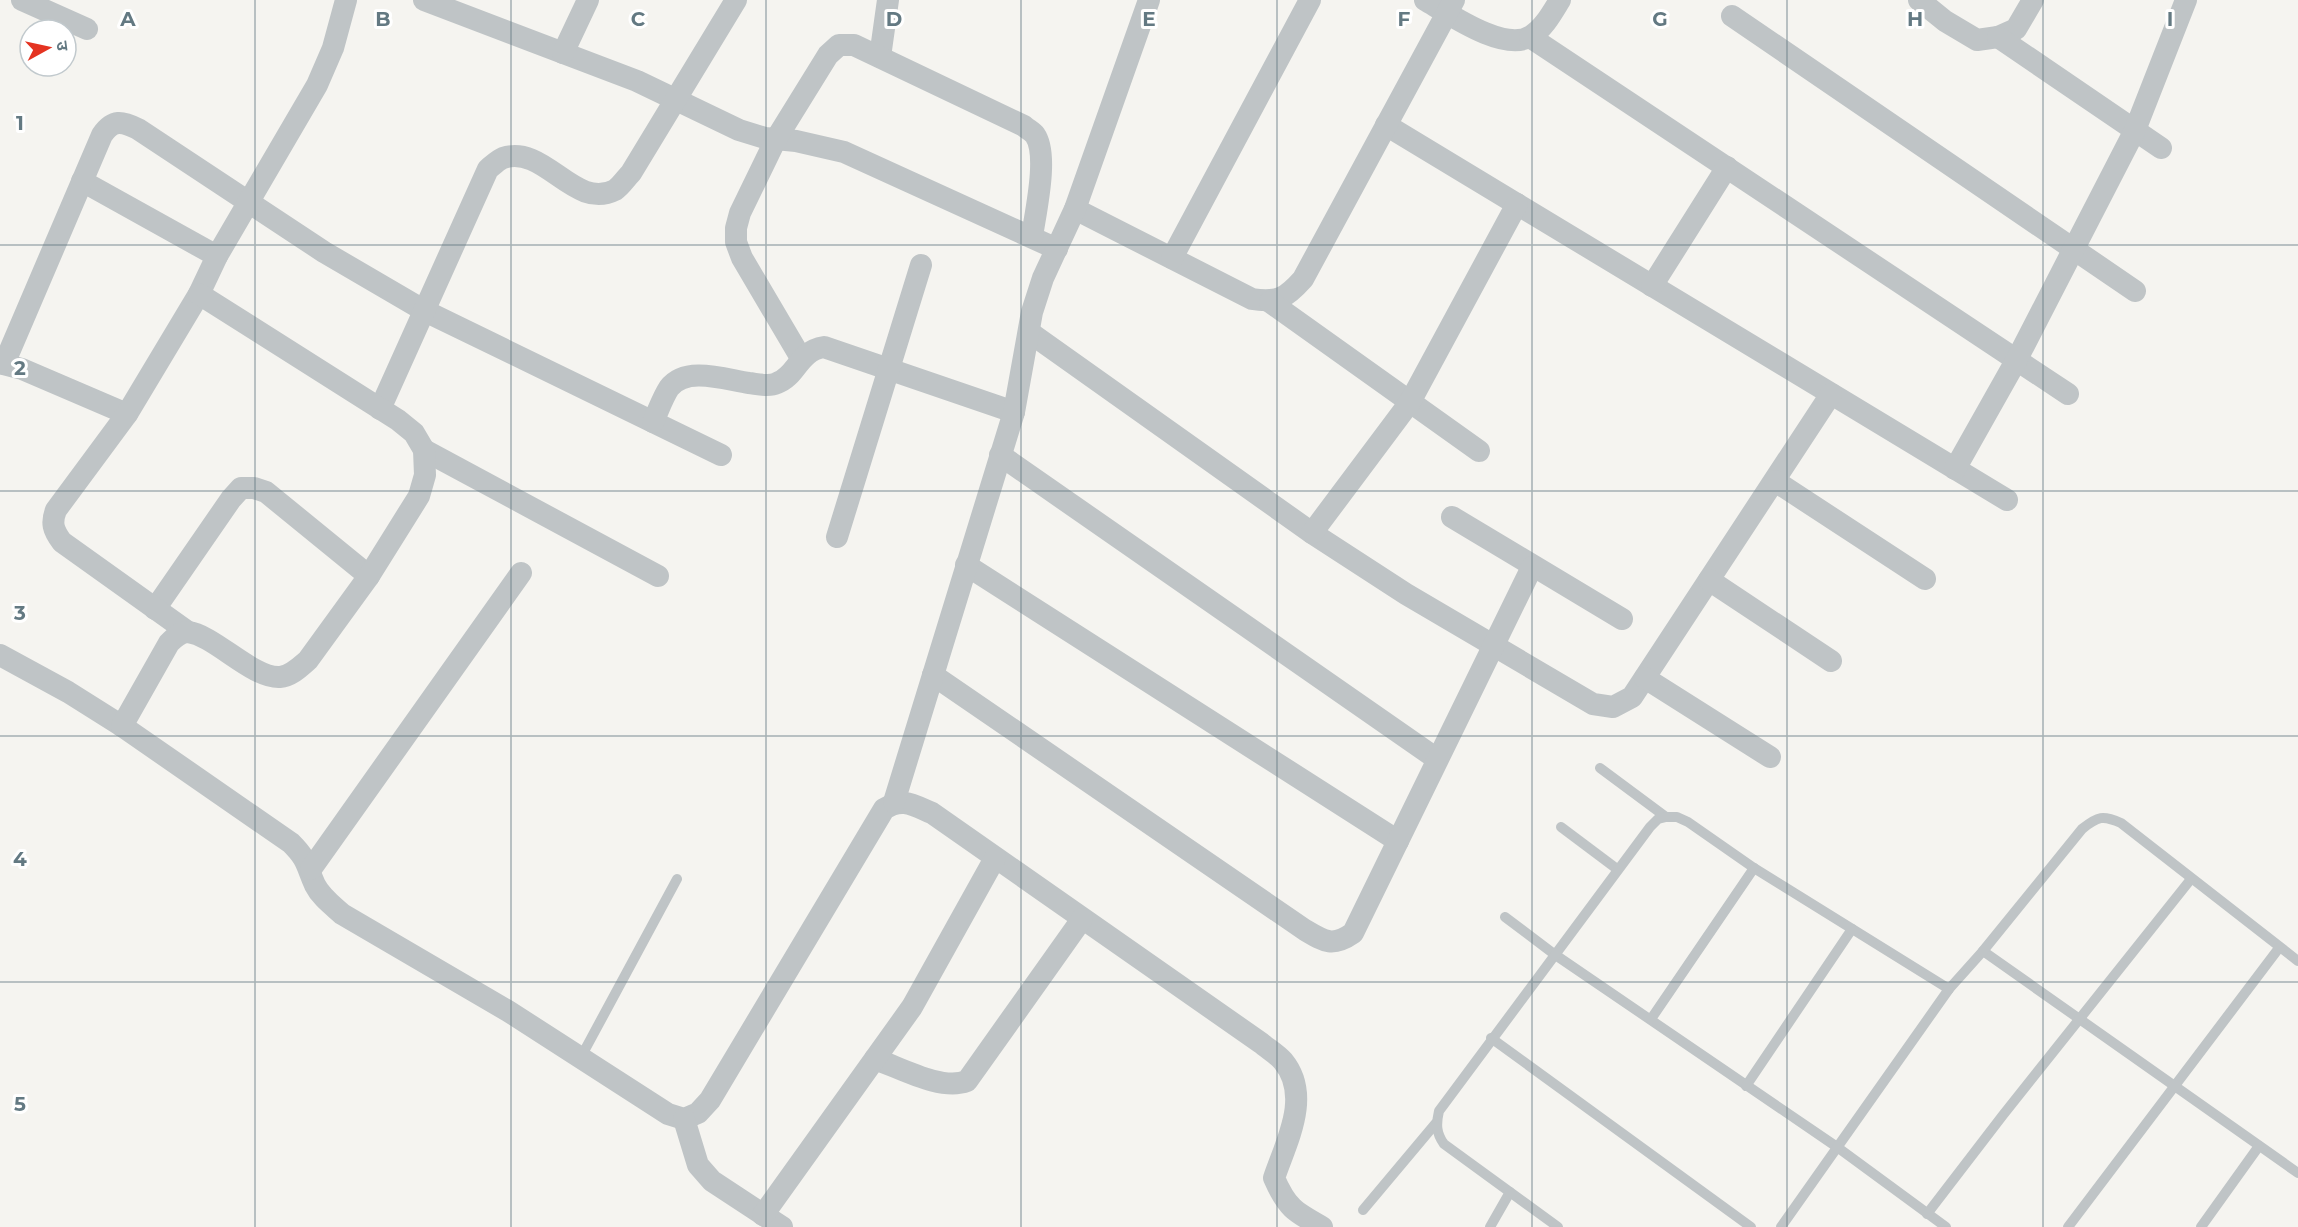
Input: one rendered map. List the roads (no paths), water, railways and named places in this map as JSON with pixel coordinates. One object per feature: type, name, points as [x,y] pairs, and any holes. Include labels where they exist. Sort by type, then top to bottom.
[{"type":"street","points":[[22,0],[87,29]]},
{"type":"street","points":[[199,294],[380,409],[414,433],[424,450],[425,475],[419,496],[369,576],[308,660],[297,671],[282,677],[267,675],[201,637],[188,632],[62,542],[54,532],[52,521],[56,510],[127,414],[199,294],[217,256],[317,85],[333,48],[346,0]]},
{"type":"street","points":[[424,0],[637,81],[740,130],[765,138],[824,145],[844,152],[1057,249]]},
{"type":"street","points":[[563,53],[588,0]]},
{"type":"street","points":[[380,409],[488,169],[501,158],[518,156],[540,163],[582,191],[601,194],[616,189],[631,173],[736,0]]},
{"type":"street","points":[[880,57],[888,0]]},
{"type":"street","points":[[0,655],[68,692],[122,726],[291,843],[302,854],[316,886],[328,902],[342,914],[508,1011],[668,1114],[684,1119],[698,1113],[710,1100],[874,824],[884,809],[894,802],[1014,412],[1032,312],[1043,278],[1075,209],[1149,0]]},
{"type":"street","points":[[1172,258],[1310,0]]},
{"type":"street","points":[[1425,0],[1450,6],[1502,40],[1518,41],[1530,37],[1541,28],[1560,0]]},
{"type":"street","points":[[1919,0],[1945,21],[1977,40],[1998,37],[2016,29],[2033,0]]},
{"type":"street","points":[[1955,469],[2016,359],[2135,130],[2182,1]]},
{"type":"street","points":[[1270,302],[1290,294],[1303,279],[1450,6]]},
{"type":"street","points":[[1732,16],[2135,291]]},
{"type":"street","points":[[1530,37],[2068,394]]},
{"type":"street","points":[[1998,37],[2161,148]]},
{"type":"street","points":[[801,358],[742,258],[736,242],[736,228],[740,213],[776,139],[828,55],[839,45],[854,45],[1024,126],[1035,135],[1040,148],[1041,166],[1032,237]]},
{"type":"street","points":[[127,414],[22,369],[2,364],[102,135],[108,126],[118,123],[138,129],[324,252],[425,311],[721,454]]},
{"type":"street","points":[[1386,125],[2007,500]]},
{"type":"street","points":[[1652,286],[1726,167]]},
{"type":"street","points":[[82,181],[217,256]]},
{"type":"street","points":[[1312,533],[1410,402],[1517,204]]},
{"type":"street","points":[[1075,209],[1252,299],[1270,302],[1479,451]]},
{"type":"street","points":[[837,537],[921,265]]},
{"type":"street","points":[[1029,332],[1312,533],[1406,594],[1593,704],[1613,707],[1632,697],[1832,394]]},
{"type":"street","points":[[653,422],[670,387],[683,377],[699,376],[761,385],[777,384],[787,376],[801,358],[814,348],[824,347],[1014,412]]},
{"type":"street","points":[[424,450],[658,576]]},
{"type":"street","points":[[1000,455],[1437,759]]},
{"type":"street","points":[[1775,481],[1925,579]]},
{"type":"street","points":[[155,609],[241,488],[254,488],[266,492],[369,576]]},
{"type":"street","points":[[1452,517],[1622,619]]},
{"type":"street","points":[[966,565],[1398,841]]},
{"type":"street","points":[[933,675],[1305,930],[1324,941],[1341,942],[1353,933],[1532,567]]},
{"type":"street","points":[[310,869],[521,573]]},
{"type":"street","points":[[1709,580],[1831,661]]},
{"type":"street","points":[[122,726],[169,643],[177,635],[188,632]]},
{"type":"street","points":[[1645,678],[1770,757]]},
{"type":"street","points":[[894,802],[908,803],[932,813],[1261,1043],[1283,1061],[1296,1086],[1297,1111],[1274,1178],[1283,1200],[1322,1227]]},
{"type":"street","points":[[684,1119],[698,1165],[712,1181],[772,1221],[875,1059],[912,1007],[995,858]]},
{"type":"street","points":[[875,1059],[942,1084],[956,1085],[967,1081],[1082,919]]},
{"type":"lane","points":[[1600,768],[1666,817]]},
{"type":"lane","points":[[1558,1227],[1444,1144],[1438,1136],[1436,1123],[1439,1110],[1617,869],[1658,819],[1677,817],[1688,822],[1754,868],[1949,989]]},
{"type":"lane","points":[[1781,1227],[1949,989],[1983,951],[2082,829],[2094,820],[2107,817],[2121,823],[2278,948],[2298,961]]},
{"type":"lane","points":[[1561,827],[1617,869]]},
{"type":"lane","points":[[1651,1019],[1754,868]]},
{"type":"lane","points":[[581,1057],[677,879]]},
{"type":"lane","points":[[1927,1214],[2002,1115],[2191,879]]},
{"type":"lane","points":[[1505,917],[1554,954],[1837,1148],[1946,1227]]},
{"type":"lane","points":[[1746,1086],[1852,929]]},
{"type":"lane","points":[[2068,1227],[2278,948]]},
{"type":"lane","points":[[1983,951],[2079,1021],[2298,1173]]},
{"type":"lane","points":[[1491,1038],[1751,1227]]},
{"type":"lane","points":[[1363,1209],[1436,1123]]},
{"type":"lane","points":[[2201,1227],[2259,1146]]},
{"type":"lane","points":[[1490,1227],[1510,1192]]}]
